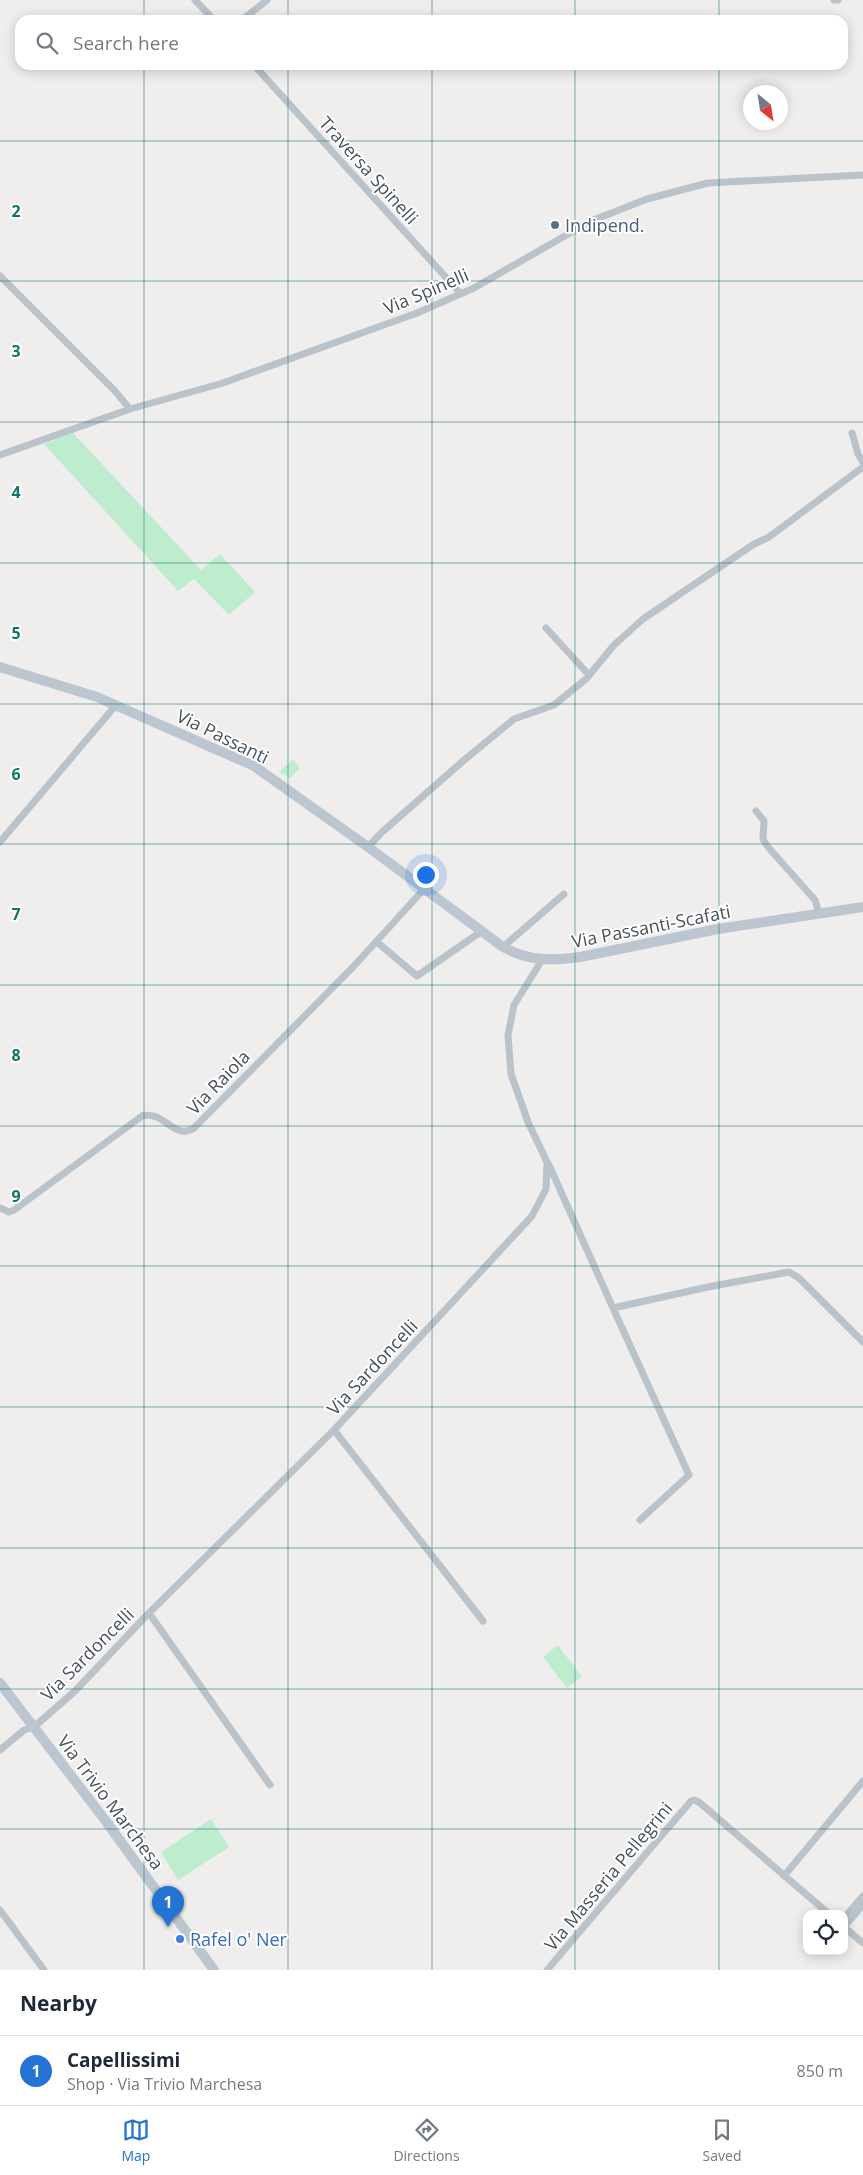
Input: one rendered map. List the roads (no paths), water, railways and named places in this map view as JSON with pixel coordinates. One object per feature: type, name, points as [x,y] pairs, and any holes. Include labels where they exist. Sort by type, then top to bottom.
[{"type":"street","points":[[196,0],[210,15]]},
{"type":"street","points":[[248,15],[267,0]]},
{"type":"street","name":"Traversa Spinelli","points":[[259,70],[461,294]]},
{"type":"street","name":"Via Spinelli","points":[[0,455],[130,409],[223,383],[383,325],[461,294],[591,221],[647,199],[708,184],[863,175]]},
{"type":"street","points":[[0,276],[115,391],[130,409]]},
{"type":"street","points":[[852,433],[858,454],[863,462]]},
{"type":"street","points":[[368,847],[380,833],[514,719],[554,705],[589,675],[614,645],[643,619],[754,544],[769,537],[863,467]]},
{"type":"street","points":[[546,628],[589,675]]},
{"type":"street","name":"Via Passanti","points":[[0,667],[97,697],[254,766],[458,913]]},
{"type":"street","points":[[0,842],[116,705]]},
{"type":"street","points":[[756,811],[764,821],[763,839],[815,900],[818,904],[819,913]]},
{"type":"street","name":"Via Raiola","points":[[0,1208],[9,1212],[14,1210],[142,1116],[156,1115],[180,1132],[188,1132],[194,1128],[377,942],[425,888]]},
{"type":"street","points":[[504,947],[564,894]]},
{"type":"street","name":"Via Passanti-Scafati","points":[[458,913],[516,954],[542,960],[580,957],[718,929],[863,907]]},
{"type":"street","points":[[377,942],[417,976],[482,931]]},
{"type":"street","name":"Via Sardoncelli","points":[[0,1750],[24,1730],[34,1727],[75,1691],[149,1613],[334,1430],[532,1216],[546,1189],[547,1162],[528,1122],[511,1074],[508,1034],[514,1005],[542,960]]},
{"type":"street","points":[[547,1162],[689,1475],[640,1520]]},
{"type":"street","points":[[613,1308],[708,1287],[789,1272],[799,1278],[863,1342]]},
{"type":"street","points":[[334,1430],[483,1621]]},
{"type":"street","points":[[149,1613],[270,1784]]},
{"type":"street","name":"Via Trivio Marchesa","points":[[0,1683],[105,1820],[214,1970]]},
{"type":"street","points":[[784,1876],[863,1781]]},
{"type":"street","name":"Via Masseria Pellegrini","points":[[547,1970],[692,1800],[699,1802],[823,1910]]},
{"type":"street","points":[[848,1913],[863,1896]]},
{"type":"street","points":[[848,1922],[863,1905]]},
{"type":"street","points":[[0,1910],[44,1970]]},
{"type":"street","points":[[848,1930],[863,1943]]},
{"type":"place","name":"Indipend.","points":[[555,225]]},
{"type":"place","name":"Capellissimi","points":[[168,1927]]},
{"type":"place","name":"Rafel o' Ner","points":[[180,1939]]}]
